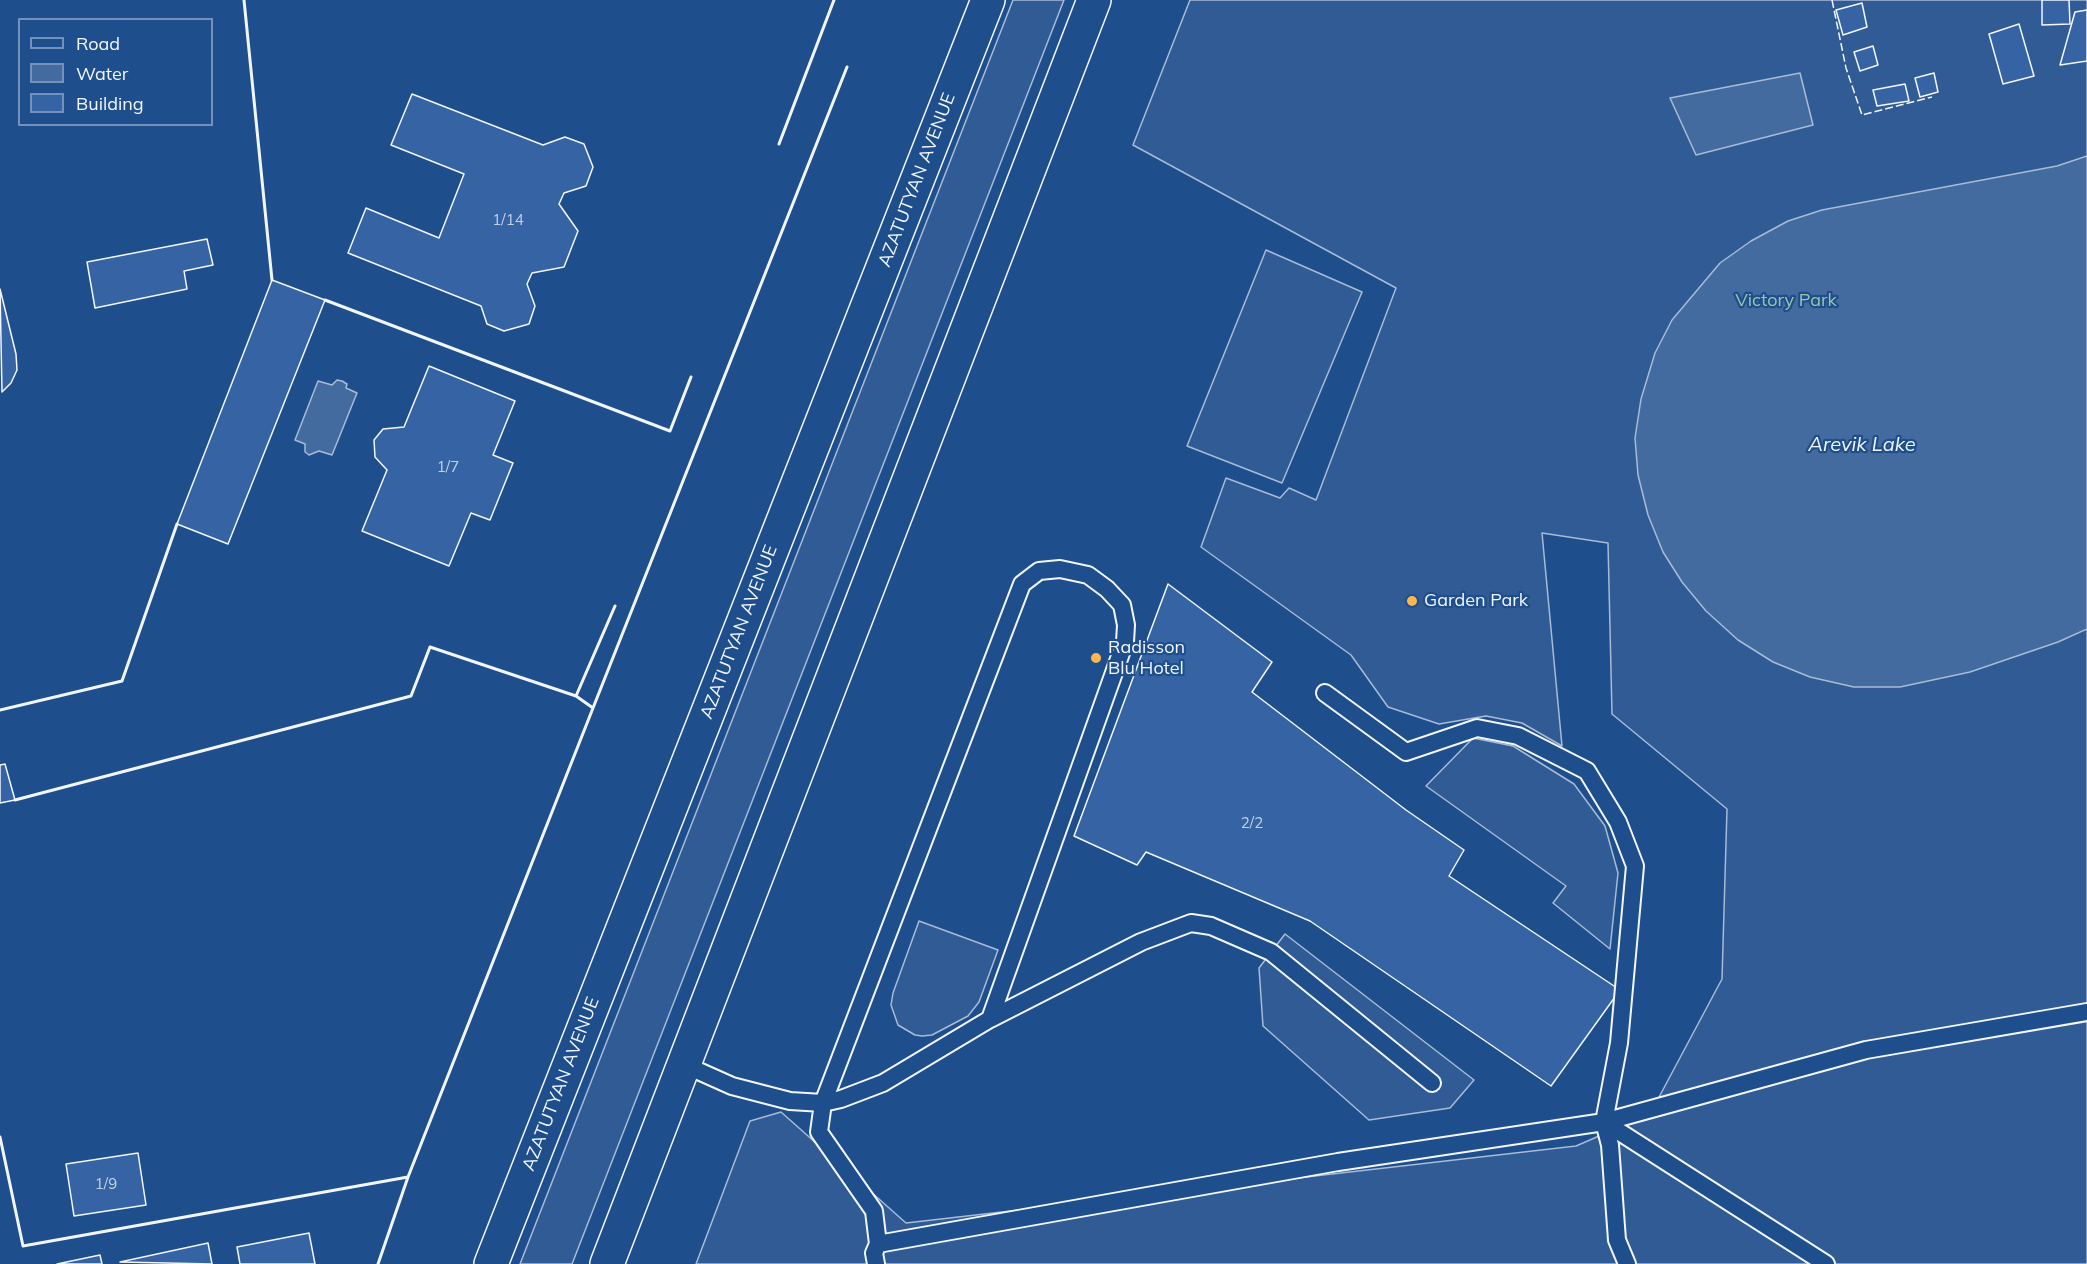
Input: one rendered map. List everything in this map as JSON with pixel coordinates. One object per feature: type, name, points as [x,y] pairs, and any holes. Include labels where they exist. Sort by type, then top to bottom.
[{"type":"main road","name":"AZATUTYAN AVENUE","points":[[491,1264],[988,0]]},
{"type":"main road","points":[[607,1264],[1094,0]]},
{"type":"lane","points":[[876,1264],[874,1253],[878,1244],[874,1211],[819,1132],[823,1103],[1022,584],[1039,571],[1060,569],[1088,575],[1107,589],[1122,605],[1126,625],[1125,642],[990,1019]]},
{"type":"lane","points":[[1325,693],[1406,752],[1477,728],[1518,736],[1587,771],[1618,822],[1635,866],[1619,1043],[1604,1122],[1610,1145],[1617,1240],[1627,1264]]},
{"type":"lane","points":[[685,1065],[732,1086],[757,1094],[790,1101],[823,1103],[841,1099],[883,1083],[990,1019],[1141,942],[1191,923],[1211,926],[1271,952],[1432,1083]]},
{"type":"lane","points":[[878,1244],[1338,1162],[1604,1122],[1866,1050],[2087,1012]]},
{"type":"lane","points":[[1604,1122],[1826,1264]]},
{"type":"shaded area","points":[[1013,0],[1064,0],[572,1264],[520,1264]]},
{"type":"shaded area","name":"Victory Park","points":[[1190,0],[2087,0],[2087,1264],[696,1264],[750,1121],[781,1112],[906,1223],[1576,1146],[1650,1114],[1722,979],[1727,809],[1612,714],[1608,543],[1542,533],[1562,746],[1522,723],[1486,716],[1439,724],[1388,707],[1351,655],[1201,547],[1226,478],[1280,498],[1289,488],[1316,500],[1396,288],[1133,145]]},
{"type":"shaded area","points":[[1266,250],[1362,292],[1282,483],[1187,446]]},
{"type":"shaded area","points":[[1473,738],[1513,746],[1574,784],[1605,826],[1618,873],[1610,949],[1553,903],[1566,886],[1426,786]]},
{"type":"shaded area","points":[[919,921],[998,950],[979,1002],[968,1016],[932,1035],[922,1036],[915,1035],[898,1025],[891,1005],[893,993]]},
{"type":"shaded area","points":[[1285,934],[1474,1080],[1450,1108],[1369,1120],[1263,1026],[1259,968]]},
{"type":"water","points":[[1800,73],[1813,125],[1696,155],[1670,98]]},
{"type":"water","name":"Arevik Lake","points":[[2087,156],[2087,629],[2058,642],[1970,672],[1900,687],[1854,687],[1810,677],[1773,662],[1738,640],[1706,611],[1682,582],[1663,552],[1648,515],[1638,475],[1635,438],[1641,399],[1655,353],[1672,320],[1720,263],[1751,241],[1788,221],[1822,210],[2057,166]]},
{"type":"water","points":[[337,380],[347,384],[346,388],[357,393],[332,455],[319,451],[309,455],[305,452],[305,444],[295,440],[318,381],[332,385]]},
{"type":"building","points":[[2042,0],[2069,0],[2070,24],[2042,25]]},
{"type":"building","points":[[1862,3],[1867,27],[1843,35],[1836,10]]},
{"type":"building","points":[[2087,10],[2087,61],[2060,65],[2075,12]]},
{"type":"building","points":[[2019,24],[2034,76],[2003,84],[1989,34]]},
{"type":"building","points":[[1873,46],[1878,65],[1860,71],[1854,52]]},
{"type":"building","points":[[1934,73],[1938,92],[1920,97],[1915,78]]},
{"type":"building","points":[[1905,84],[1909,101],[1877,106],[1873,90]]},
{"type":"building","points":[[412,94],[543,145],[565,137],[584,144],[593,167],[586,186],[564,193],[559,204],[578,231],[564,267],[532,273],[527,284],[535,306],[529,324],[504,331],[487,324],[481,306],[348,253],[366,208],[439,238],[464,174],[391,145]]},
{"type":"building","points":[[207,239],[213,265],[184,271],[187,289],[95,308],[87,262]]},
{"type":"building","points":[[272,280],[325,300],[228,544],[177,524]]},
{"type":"building","points":[[0,289],[16,354],[17,370],[11,383],[2,392]]},
{"type":"building","points":[[429,366],[515,401],[493,455],[513,463],[490,520],[471,513],[449,566],[362,531],[387,470],[375,457],[374,440],[383,429],[404,427]]},
{"type":"building","points":[[1168,584],[1272,662],[1252,692],[1406,810],[1464,850],[1449,876],[1620,990],[1551,1086],[1310,921],[1146,852],[1137,865],[1074,836]]},
{"type":"building","points":[[5,764],[15,800],[0,803],[0,765]]},
{"type":"building","points":[[138,1153],[146,1205],[74,1216],[66,1164]]},
{"type":"building","points":[[309,1233],[315,1264],[240,1264],[237,1247]]},
{"type":"building","points":[[208,1243],[212,1264],[120,1262]]},
{"type":"building","points":[[100,1255],[102,1264],[57,1264]]},
{"type":"fence","points":[[1832,0],[1846,68],[1862,115],[1932,97]]},
{"type":"wall","points":[[244,0],[272,280]]},
{"type":"wall","points":[[779,144],[834,0]]},
{"type":"wall","points":[[593,708],[847,67]]},
{"type":"wall","points":[[325,300],[670,431],[691,377]]},
{"type":"wall","points":[[0,710],[122,681],[177,524]]},
{"type":"wall","points":[[15,800],[411,696],[430,647],[576,696],[615,606]]},
{"type":"wall","points":[[0,1137],[23,1246],[408,1177],[593,708],[576,696]]},
{"type":"wall","points":[[378,1264],[408,1177]]},
{"type":"place","name":"Garden Park","points":[[1412,601]]},
{"type":"place","name":"Radisson Blu Hotel","points":[[1096,658]]}]
